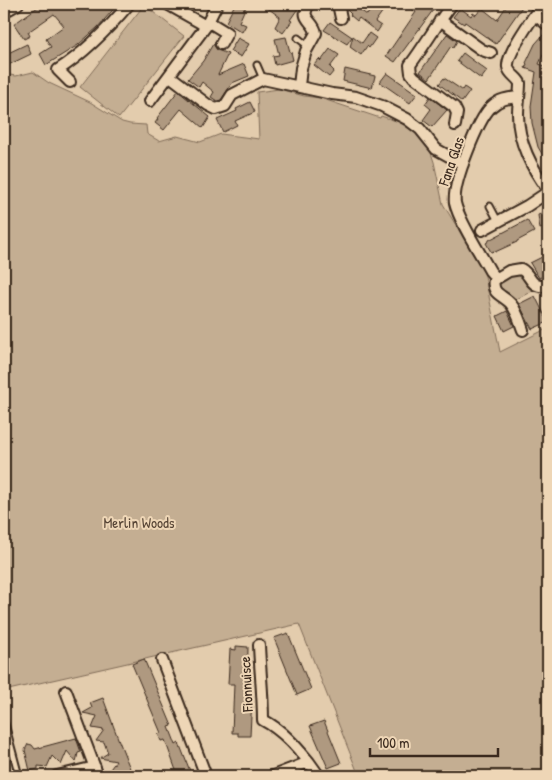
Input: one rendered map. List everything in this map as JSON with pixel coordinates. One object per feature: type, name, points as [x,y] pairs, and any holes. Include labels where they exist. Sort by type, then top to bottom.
[{"type":"street","points":[[4,12],[18,4]]},
{"type":"street","points":[[70,82],[58,70],[100,36],[129,4]]},
{"type":"street","points":[[167,4],[228,33],[221,44]]},
{"type":"street","points":[[150,101],[207,24],[217,4]]},
{"type":"street","points":[[299,86],[302,64],[308,46],[316,33],[315,28],[307,20],[306,16],[309,4]]},
{"type":"street","points":[[338,4],[341,18]]},
{"type":"street","points":[[452,4],[410,65],[410,70],[414,77],[454,107],[457,113],[454,126]]},
{"type":"street","points":[[482,230],[536,201],[548,191],[531,164],[523,146],[518,122],[520,83],[509,71],[508,60],[542,4]]},
{"type":"street","points":[[535,15],[548,25]]},
{"type":"street","points":[[440,20],[482,50],[491,54]]},
{"type":"street","points":[[170,76],[216,109],[225,106],[232,95],[263,79],[332,94],[356,97],[382,106],[408,119],[420,129],[436,149],[463,164]]},
{"type":"street","name":"Fana Glas","points":[[519,97],[499,101],[487,112],[463,164],[454,191],[457,210],[490,271],[496,278],[493,284],[495,291],[511,303],[521,331]]},
{"type":"street","points":[[496,278],[514,269],[521,268],[535,285],[541,287],[548,286]]},
{"type":"street","name":"Fionnuisce","points":[[259,645],[264,720],[276,727],[299,750],[319,776]]},
{"type":"street","points":[[162,660],[206,776]]},
{"type":"street","points":[[57,776],[96,772],[66,691]]},
{"type":"street","points":[[273,776],[309,762]]},
{"type":"lane","points":[[298,38],[308,46]]},
{"type":"lane","points":[[257,65],[263,79]]},
{"type":"lane","points":[[490,206],[498,221]]},
{"type":"lane","points":[[4,720],[19,776]]},
{"type":"green space","points":[[144,5],[184,36],[119,118],[80,87]]},
{"type":"green space","name":"Merlin Woods","points":[[33,72],[49,83],[90,102],[122,122],[146,125],[147,134],[159,141],[177,136],[200,142],[221,134],[259,139],[257,92],[279,89],[320,98],[380,118],[381,116],[399,122],[417,134],[429,147],[443,204],[484,271],[500,352],[548,328],[548,776],[359,776],[299,624],[4,691],[4,74],[16,76]]},
{"type":"green space","points":[[519,272],[536,289],[515,300],[502,291],[499,286],[503,278]]},
{"type":"building","points":[[42,4],[118,4],[98,27],[78,45],[46,65],[40,54],[51,47],[46,39],[64,26],[54,14],[28,32],[30,36],[24,39],[14,24]]},
{"type":"building","points":[[235,4],[247,4],[239,22],[246,25],[242,32],[226,22]]},
{"type":"building","points":[[262,4],[301,4],[283,33],[275,27],[280,17]]},
{"type":"building","points":[[352,4],[367,15],[375,4],[388,4],[375,22],[381,26],[377,32],[359,18],[357,21],[350,15],[347,10]]},
{"type":"building","points":[[404,4],[432,4],[436,6],[395,62],[386,56],[416,12]]},
{"type":"building","points":[[508,4],[524,4],[496,44],[465,22],[464,24],[453,17],[460,8],[471,16],[473,13],[476,15],[482,8],[497,20]]},
{"type":"building","points":[[330,22],[352,37],[347,44],[324,30]]},
{"type":"building","points":[[369,33],[376,38],[361,55],[350,47],[353,36],[362,43]]},
{"type":"building","points":[[447,34],[457,41],[453,48],[451,46],[429,79],[420,72]]},
{"type":"building","points":[[544,34],[548,37],[548,47],[539,64],[547,67],[544,76],[548,77],[544,112],[548,138],[548,164],[538,147],[532,123],[531,106],[536,72],[525,68],[535,44]]},
{"type":"building","points":[[286,37],[293,60],[275,65],[273,56],[279,55],[275,39]]},
{"type":"building","points":[[238,38],[249,44],[241,57],[230,51]]},
{"type":"building","points":[[27,44],[31,54],[4,67],[4,55]]},
{"type":"building","points":[[213,44],[217,50],[228,54],[218,75],[244,64],[249,76],[232,83],[221,100],[217,101],[211,97],[214,92],[202,82],[199,87],[188,79],[203,61]]},
{"type":"building","points":[[330,49],[339,55],[330,67],[334,71],[329,77],[314,65],[319,59],[321,61]]},
{"type":"building","points":[[463,53],[487,71],[481,79],[457,61]]},
{"type":"building","points":[[345,69],[375,76],[372,88],[343,81]]},
{"type":"building","points":[[387,73],[417,94],[410,103],[380,82]]},
{"type":"building","points":[[444,78],[462,90],[464,87],[470,91],[462,102],[439,84]]},
{"type":"building","points":[[178,91],[210,117],[203,128],[181,109],[164,130],[155,123]]},
{"type":"building","points":[[430,97],[447,110],[432,127],[423,120],[431,109],[425,104]]},
{"type":"building","points":[[250,102],[255,112],[235,121],[237,125],[223,132],[217,120],[237,111],[236,109]]},
{"type":"building","points":[[548,211],[548,226],[540,229],[538,215]]},
{"type":"building","points":[[527,220],[534,232],[517,242],[491,252],[486,243],[489,240]]},
{"type":"building","points":[[544,256],[548,263],[548,274],[539,278],[530,263]]},
{"type":"building","points":[[535,296],[548,322],[532,329],[519,304]]},
{"type":"building","points":[[507,311],[514,326],[504,331],[497,316]]},
{"type":"building","points":[[288,633],[311,689],[297,695],[274,638]]},
{"type":"building","points":[[236,646],[248,647],[247,696],[252,696],[250,736],[238,736],[238,733],[232,733],[234,684],[228,684],[230,649],[236,650]]},
{"type":"building","points":[[144,659],[172,726],[169,727],[176,745],[179,743],[192,776],[178,776],[165,740],[161,741],[158,734],[161,733],[132,664]]},
{"type":"building","points":[[103,698],[133,776],[117,776],[108,772],[116,761],[100,758],[108,753],[104,742],[96,741],[104,730],[92,728],[97,716],[83,713],[92,708],[90,703]]},
{"type":"building","points":[[324,721],[341,763],[328,768],[310,726]]},
{"type":"building","points":[[76,738],[81,752],[78,753],[76,762],[67,751],[61,765],[52,756],[47,767],[38,766],[38,769],[30,771],[25,750],[28,744],[32,745],[35,749]]}]
